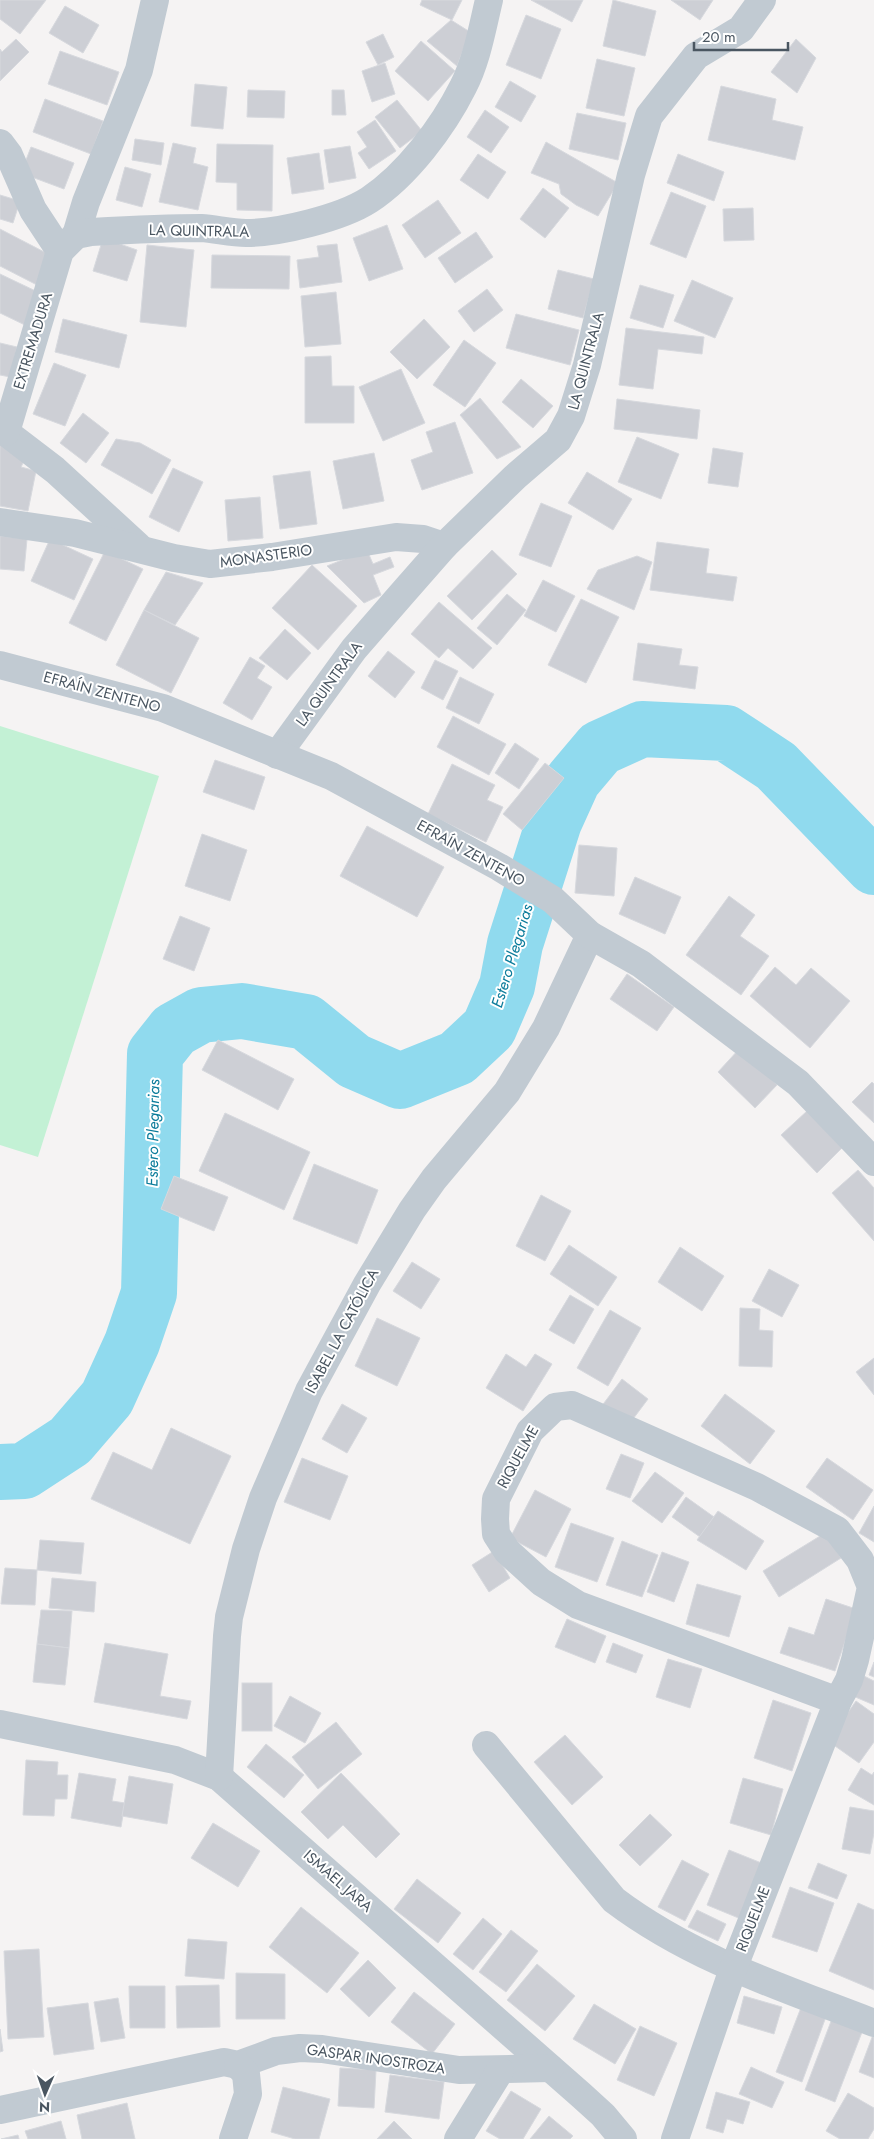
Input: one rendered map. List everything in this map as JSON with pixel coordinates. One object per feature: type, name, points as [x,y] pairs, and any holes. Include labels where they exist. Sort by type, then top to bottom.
[{"type":"street","name":"EXTREMADURA","points":[[3,430],[68,243],[139,70],[155,0]]},
{"type":"street","name":"LA QUINTRALA","points":[[68,243],[91,232],[203,228],[246,233],[276,230],[306,225],[369,200],[399,175],[439,129],[464,86],[478,45],[490,0]]},
{"type":"street","name":"LA QUINTRALA","points":[[277,755],[354,650],[444,546],[515,477],[558,440],[571,416],[587,365],[631,175],[648,116],[696,56],[741,29],[762,0]]},
{"type":"street","points":[[0,143],[9,155],[34,210],[68,243]]},
{"type":"street","points":[[3,430],[55,470],[141,549]]},
{"type":"street","name":"MONASTERIO","points":[[0,522],[75,534],[174,558],[210,564],[272,557],[396,537],[423,539],[444,546]]},
{"type":"street","name":"EFRAÍN ZENTENO","points":[[0,665],[163,708],[331,776],[499,867],[553,900],[590,935],[641,964],[798,1083],[874,1162]]},
{"type":"street","name":"ISABEL LA CATÓLICA","points":[[219,1777],[226,1636],[231,1609],[246,1549],[263,1498],[309,1390],[367,1284],[412,1210],[434,1179],[507,1092],[546,1028],[590,935]]},
{"type":"street","name":"RIQUELME","points":[[675,2139],[733,1969],[838,1701],[848,1680],[855,1660],[870,1587],[860,1560],[838,1530],[757,1487],[572,1406],[555,1408],[530,1431],[496,1499],[496,1534],[507,1551],[541,1582],[578,1605],[838,1701]]},
{"type":"street","name":"ISMAEL JARA","points":[[0,1724],[176,1760],[219,1777],[550,2068],[602,2115],[623,2139]]},
{"type":"street","points":[[486,1745],[614,1900],[637,1917],[687,1947],[733,1969],[874,2023]]},
{"type":"street","name":"GASPAR INOSTROZA","points":[[0,2110],[224,2062],[238,2065],[276,2051],[300,2048],[322,2049],[459,2070],[500,2071],[550,2068]]},
{"type":"street","points":[[233,2139],[248,2094],[246,2074],[238,2065]]},
{"type":"street","points":[[458,2139],[500,2071]]},
{"type":"green space","points":[[0,726],[159,776],[38,1157],[0,1145]]},
{"type":"building","points":[[0,0],[46,0],[20,34],[0,19]]},
{"type":"building","points":[[422,0],[462,0],[452,20],[420,5]]},
{"type":"building","points":[[531,0],[583,0],[572,22]]},
{"type":"building","points":[[613,0],[656,11],[645,56],[603,46]]},
{"type":"building","points":[[671,0],[713,0],[700,20]]},
{"type":"building","points":[[65,6],[99,25],[83,53],[49,33]]},
{"type":"building","points":[[526,15],[561,29],[541,79],[506,65]]},
{"type":"building","points":[[451,20],[470,32],[457,66],[427,41]]},
{"type":"building","points":[[383,34],[394,57],[378,65],[366,42]]},
{"type":"building","points":[[16,39],[29,52],[0,81],[0,49],[2,52]]},
{"type":"building","points":[[796,39],[816,58],[797,93],[771,72]]},
{"type":"building","points":[[421,41],[455,71],[428,101],[395,71]]},
{"type":"building","points":[[60,51],[119,72],[107,105],[48,84]]},
{"type":"building","points":[[597,59],[635,68],[624,116],[586,108]]},
{"type":"building","points":[[385,63],[395,94],[372,102],[362,71]]},
{"type":"building","points":[[510,81],[536,96],[521,122],[495,107]]},
{"type":"building","points":[[195,84],[227,87],[223,129],[191,126]]},
{"type":"building","points":[[721,86],[776,99],[772,120],[803,127],[795,160],[708,140]]},
{"type":"building","points":[[248,90],[285,91],[284,118],[247,117]]},
{"type":"building","points":[[332,90],[344,90],[346,115],[332,115]]},
{"type":"building","points":[[45,99],[103,121],[91,154],[33,132]]},
{"type":"building","points":[[397,100],[422,131],[400,148],[375,117]]},
{"type":"building","points":[[485,110],[509,127],[491,153],[467,137]]},
{"type":"building","points":[[577,113],[626,123],[618,160],[569,149]]},
{"type":"building","points":[[375,120],[396,151],[369,169],[358,153],[367,147],[357,132]]},
{"type":"building","points":[[135,139],[164,143],[161,165],[132,160]]},
{"type":"building","points":[[546,142],[618,183],[598,216],[576,205],[561,194],[559,184],[531,173]]},
{"type":"building","points":[[173,143],[196,148],[193,163],[208,167],[198,210],[159,202]]},
{"type":"building","points":[[217,144],[273,145],[272,211],[237,210],[237,183],[216,182]]},
{"type":"building","points":[[350,146],[356,178],[329,183],[324,150]]},
{"type":"building","points":[[31,147],[74,163],[64,189],[21,173]]},
{"type":"building","points":[[319,153],[324,189],[292,194],[287,158]]},
{"type":"building","points":[[478,154],[506,172],[488,199],[460,180]]},
{"type":"building","points":[[678,154],[724,172],[714,201],[667,183]]},
{"type":"building","points":[[125,167],[151,174],[142,207],[116,200]]},
{"type":"building","points":[[543,188],[569,208],[545,238],[520,219]]},
{"type":"building","points":[[671,192],[706,206],[686,258],[650,244]]},
{"type":"building","points":[[0,195],[20,201],[13,223],[0,219]]},
{"type":"building","points":[[438,200],[461,233],[425,258],[402,225]]},
{"type":"building","points":[[753,208],[754,240],[724,241],[723,209]]},
{"type":"building","points":[[387,225],[403,269],[369,281],[353,238]]},
{"type":"building","points":[[0,229],[52,256],[37,285],[0,266]]},
{"type":"building","points":[[476,232],[493,257],[455,283],[438,258]]},
{"type":"building","points":[[117,243],[137,250],[127,281],[93,271],[101,245]]},
{"type":"building","points":[[337,244],[342,282],[300,288],[297,260],[319,257],[317,246]]},
{"type":"building","points":[[147,245],[194,250],[186,327],[140,322]]},
{"type":"building","points":[[212,255],[290,256],[289,289],[211,288]]},
{"type":"building","points":[[558,270],[594,279],[583,318],[548,309]]},
{"type":"building","points":[[0,274],[42,294],[27,326],[0,313]]},
{"type":"building","points":[[692,280],[733,298],[715,338],[674,321]]},
{"type":"building","points":[[640,285],[674,295],[663,328],[630,318]]},
{"type":"building","points":[[487,289],[503,310],[474,332],[458,311]]},
{"type":"building","points":[[336,292],[341,344],[305,347],[301,296]]},
{"type":"building","points":[[516,314],[579,330],[570,365],[506,348]]},
{"type":"building","points":[[63,319],[127,335],[119,368],[55,352]]},
{"type":"building","points":[[424,319],[450,347],[417,379],[390,352]]},
{"type":"building","points":[[626,328],[704,337],[702,354],[658,349],[653,389],[619,385]]},
{"type":"building","points":[[464,340],[496,363],[465,407],[433,385]]},
{"type":"building","points":[[0,343],[17,347],[10,377],[0,375]]},
{"type":"building","points":[[331,356],[332,386],[354,386],[354,423],[305,423],[305,357]]},
{"type":"building","points":[[54,363],[86,375],[65,426],[33,414]]},
{"type":"building","points":[[401,369],[425,423],[383,441],[359,387]]},
{"type":"building","points":[[521,379],[553,406],[533,428],[502,402]]},
{"type":"building","points":[[480,398],[521,447],[497,459],[460,415]]},
{"type":"building","points":[[617,399],[700,410],[697,439],[614,429]]},
{"type":"building","points":[[83,413],[109,433],[86,463],[60,443]]},
{"type":"building","points":[[455,422],[473,473],[422,490],[411,460],[433,452],[426,432]]},
{"type":"building","points":[[637,437],[679,454],[661,499],[618,482]]},
{"type":"building","points":[[0,438],[27,455],[21,467],[36,471],[28,511],[0,506]]},
{"type":"building","points":[[116,439],[140,443],[171,460],[152,494],[101,465]]},
{"type":"building","points":[[713,448],[743,453],[738,487],[708,483]]},
{"type":"building","points":[[374,453],[384,501],[343,509],[333,461]]},
{"type":"building","points":[[173,468],[203,482],[179,532],[149,517]]},
{"type":"building","points":[[310,471],[317,524],[280,529],[273,476]]},
{"type":"building","points":[[587,472],[632,499],[613,530],[568,503]]},
{"type":"building","points":[[260,497],[263,538],[228,541],[225,500]]},
{"type":"building","points":[[541,503],[572,516],[551,567],[519,555]]},
{"type":"building","points":[[0,536],[27,539],[24,571],[0,569]]},
{"type":"building","points":[[50,539],[93,559],[74,600],[31,581]]},
{"type":"building","points":[[657,542],[709,549],[706,573],[737,577],[733,601],[650,590]]},
{"type":"building","points":[[367,550],[373,564],[390,557],[394,567],[373,575],[381,595],[364,603],[327,566]]},
{"type":"building","points":[[492,550],[517,574],[472,620],[447,596]]},
{"type":"building","points":[[105,551],[143,569],[106,641],[69,623]]},
{"type":"building","points":[[637,556],[652,562],[634,610],[587,589],[598,570]]},
{"type":"building","points":[[312,565],[357,606],[318,650],[272,608]]},
{"type":"building","points":[[166,572],[203,583],[175,625],[144,610]]},
{"type":"building","points":[[543,580],[575,596],[556,632],[524,616]]},
{"type":"building","points":[[507,594],[526,610],[497,645],[477,628]]},
{"type":"building","points":[[581,599],[619,617],[586,683],[548,665]]},
{"type":"building","points":[[439,602],[492,648],[473,669],[448,648],[439,658],[411,634]]},
{"type":"building","points":[[144,610],[199,638],[171,693],[116,665]]},
{"type":"building","points":[[285,629],[311,653],[287,680],[259,658]]},
{"type":"building","points":[[638,643],[682,649],[679,665],[698,667],[695,689],[633,680]]},
{"type":"building","points":[[388,651],[415,672],[395,698],[368,676]]},
{"type":"building","points":[[250,657],[265,666],[257,678],[272,687],[252,720],[223,703]]},
{"type":"building","points":[[435,660],[458,671],[443,700],[421,688]]},
{"type":"building","points":[[460,677],[494,694],[479,724],[446,708]]},
{"type":"building","points":[[453,716],[506,744],[489,775],[437,747]]},
{"type":"building","points":[[515,743],[539,759],[519,789],[495,773]]},
{"type":"building","points":[[215,760],[265,777],[254,810],[203,792]]},
{"type":"building","points":[[545,763],[564,778],[522,830],[503,814]]},
{"type":"building","points":[[452,764],[495,785],[487,800],[503,807],[486,842],[428,814]]},
{"type":"building","points":[[367,826],[444,867],[417,917],[340,876]]},
{"type":"building","points":[[202,834],[247,850],[230,901],[185,886]]},
{"type":"building","points":[[579,845],[617,848],[614,896],[575,893]]},
{"type":"building","points":[[635,877],[681,897],[665,934],[619,914]]},
{"type":"building","points":[[729,896],[755,915],[740,936],[769,956],[741,995],[686,955]]},
{"type":"building","points":[[180,916],[210,928],[194,971],[163,959]]},
{"type":"building","points":[[775,967],[796,985],[811,968],[850,1001],[810,1048],[750,996]]},
{"type":"building","points":[[627,974],[674,1007],[657,1031],[610,999]]},
{"type":"building","points":[[218,1040],[294,1079],[278,1110],[202,1070]]},
{"type":"building","points":[[740,1048],[777,1085],[755,1108],[718,1072]]},
{"type":"building","points":[[872,1082],[874,1084],[874,1123],[852,1102]]},
{"type":"building","points":[[807,1111],[842,1148],[817,1173],[781,1135]]},
{"type":"building","points":[[225,1113],[310,1152],[284,1210],[199,1171]]},
{"type":"building","points":[[314,1164],[378,1190],[357,1244],[293,1219]]},
{"type":"building","points":[[858,1170],[874,1188],[874,1241],[832,1193]]},
{"type":"building","points":[[174,1176],[228,1197],[214,1231],[161,1209]]},
{"type":"building","points":[[541,1195],[571,1211],[545,1261],[516,1246]]},
{"type":"building","points":[[569,1245],[617,1277],[598,1306],[550,1274]]},
{"type":"building","points":[[680,1247],[724,1276],[702,1311],[658,1282]]},
{"type":"building","points":[[412,1262],[440,1279],[421,1309],[393,1291]]},
{"type":"building","points":[[769,1269],[799,1285],[782,1317],[752,1301]]},
{"type":"building","points":[[570,1295],[594,1309],[574,1344],[549,1330]]},
{"type":"building","points":[[740,1308],[760,1309],[759,1330],[773,1331],[772,1367],[739,1366]]},
{"type":"building","points":[[610,1310],[641,1328],[608,1386],[577,1368]]},
{"type":"building","points":[[377,1318],[420,1338],[397,1386],[355,1366]]},
{"type":"building","points":[[506,1354],[526,1367],[535,1354],[552,1364],[523,1411],[486,1388]]},
{"type":"building","points":[[874,1358],[874,1395],[856,1372]]},
{"type":"building","points":[[622,1379],[648,1399],[627,1427],[601,1407]]},
{"type":"building","points":[[725,1394],[775,1431],[750,1464],[701,1426]]},
{"type":"building","points":[[342,1404],[367,1418],[347,1453],[322,1439]]},
{"type":"building","points":[[171,1428],[231,1456],[190,1544],[91,1499],[113,1452],[152,1470]]},
{"type":"building","points":[[621,1454],[644,1463],[630,1498],[606,1489]]},
{"type":"building","points":[[302,1458],[348,1476],[330,1520],[284,1502]]},
{"type":"building","points":[[827,1458],[873,1490],[853,1520],[806,1487]]},
{"type":"building","points":[[655,1472],[684,1493],[662,1523],[632,1501]]},
{"type":"building","points":[[535,1490],[571,1509],[546,1557],[510,1538]]},
{"type":"building","points":[[686,1497],[714,1517],[700,1537],[672,1517]]},
{"type":"building","points":[[874,1506],[874,1542],[859,1533]]},
{"type":"building","points":[[718,1511],[764,1541],[746,1570],[697,1540]]},
{"type":"building","points":[[571,1523],[614,1538],[597,1582],[555,1567]]},
{"type":"building","points":[[825,1533],[841,1558],[779,1597],[763,1571]]},
{"type":"building","points":[[40,1540],[84,1543],[81,1574],[37,1570]]},
{"type":"building","points":[[622,1541],[658,1555],[642,1597],[606,1585]]},
{"type":"building","points":[[494,1551],[510,1578],[489,1592],[472,1565]]},
{"type":"building","points":[[662,1552],[689,1562],[674,1602],[647,1592]]},
{"type":"building","points":[[5,1568],[37,1570],[35,1605],[1,1604]]},
{"type":"building","points":[[52,1578],[96,1582],[94,1612],[49,1608]]},
{"type":"building","points":[[697,1584],[741,1596],[729,1637],[686,1624]]},
{"type":"building","points":[[826,1599],[856,1609],[835,1671],[780,1653],[789,1627],[814,1635]]},
{"type":"building","points":[[41,1610],[72,1611],[69,1648],[37,1644]]},
{"type":"building","points":[[567,1619],[606,1636],[595,1663],[555,1647]]},
{"type":"building","points":[[105,1643],[168,1654],[160,1696],[191,1701],[187,1719],[94,1702]]},
{"type":"building","points":[[613,1643],[643,1655],[636,1673],[606,1662]]},
{"type":"building","points":[[37,1644],[69,1648],[65,1685],[33,1682]]},
{"type":"building","points":[[668,1659],[702,1669],[690,1708],[656,1697]]},
{"type":"building","points":[[874,1662],[874,1677],[869,1675]]},
{"type":"building","points":[[862,1675],[874,1681],[874,1705],[853,1696]]},
{"type":"building","points":[[242,1683],[272,1683],[272,1731],[242,1731]]},
{"type":"building","points":[[290,1696],[321,1713],[305,1743],[274,1726]]},
{"type":"building","points":[[773,1700],[811,1713],[792,1771],[754,1758]]},
{"type":"building","points":[[856,1701],[874,1714],[874,1742],[859,1763],[828,1741]]},
{"type":"building","points":[[336,1722],[362,1754],[318,1789],[292,1757]]},
{"type":"building","points":[[565,1735],[603,1777],[572,1805],[534,1762]]},
{"type":"building","points":[[266,1744],[304,1775],[284,1798],[247,1767]]},
{"type":"building","points":[[26,1760],[58,1762],[57,1775],[68,1775],[67,1799],[55,1799],[54,1816],[23,1815]]},
{"type":"building","points":[[861,1768],[872,1775],[874,1772],[874,1805],[848,1790]]},
{"type":"building","points":[[79,1773],[116,1779],[112,1801],[125,1803],[121,1827],[71,1818]]},
{"type":"building","points":[[341,1773],[400,1834],[376,1858],[343,1825],[328,1839],[301,1812]]},
{"type":"building","points":[[129,1776],[173,1784],[167,1824],[122,1816]]},
{"type":"building","points":[[743,1778],[783,1789],[771,1835],[730,1823]]},
{"type":"building","points":[[850,1807],[874,1811],[874,1833],[870,1854],[842,1849]]},
{"type":"building","points":[[650,1814],[672,1835],[640,1866],[619,1845]]},
{"type":"building","points":[[213,1823],[260,1851],[238,1887],[191,1858]]},
{"type":"building","points":[[729,1850],[764,1864],[741,1919],[707,1905]]},
{"type":"building","points":[[682,1860],[709,1874],[685,1921],[658,1907]]},
{"type":"building","points":[[818,1863],[847,1875],[837,1899],[808,1888]]},
{"type":"building","points":[[417,1879],[461,1913],[438,1943],[394,1909]]},
{"type":"building","points":[[790,1887],[834,1903],[817,1952],[772,1937]]},
{"type":"building","points":[[858,1903],[874,1910],[874,1990],[829,1971]]},
{"type":"building","points":[[301,1907],[359,1953],[327,1993],[269,1947]]},
{"type":"building","points":[[697,1910],[726,1924],[718,1941],[688,1927]]},
{"type":"building","points":[[483,1918],[502,1934],[473,1970],[453,1954]]},
{"type":"building","points":[[511,1930],[538,1951],[506,1992],[479,1972]]},
{"type":"building","points":[[188,1939],[227,1942],[224,1979],[185,1976]]},
{"type":"building","points":[[39,1949],[44,2037],[8,2039],[4,1951]]},
{"type":"building","points":[[368,1960],[396,1988],[369,2017],[340,1989]]},
{"type":"building","points":[[537,1964],[575,1996],[545,2031],[507,2000]]},
{"type":"building","points":[[236,1973],[285,1974],[285,2019],[236,2019]]},
{"type":"building","points":[[219,1985],[220,2027],[177,2028],[176,1986]]},
{"type":"building","points":[[129,1986],[165,1986],[165,2028],[130,2028]]},
{"type":"building","points":[[414,1992],[455,2024],[432,2054],[391,2022]]},
{"type":"building","points":[[744,1996],[782,2007],[774,2034],[737,2023]]},
{"type":"building","points":[[118,1998],[125,2038],[101,2042],[94,2002]]},
{"type":"building","points":[[88,2003],[94,2049],[54,2055],[47,2008]]},
{"type":"building","points":[[594,2004],[636,2029],[615,2064],[573,2039]]},
{"type":"building","points":[[802,2005],[827,2014],[802,2082],[776,2072]]},
{"type":"building","points":[[833,2016],[864,2027],[835,2102],[805,2090]]},
{"type":"building","points":[[640,2026],[677,2043],[654,2096],[617,2080]]},
{"type":"building","points":[[0,2029],[3,2051],[0,2052]]},
{"type":"building","points":[[874,2032],[874,2078],[859,2072]]},
{"type":"building","points":[[751,2067],[784,2082],[772,2108],[739,2094]]},
{"type":"building","points":[[340,2068],[376,2070],[374,2108],[338,2106]]},
{"type":"building","points":[[390,2075],[444,2082],[439,2119],[385,2112]]},
{"type":"building","points":[[283,2087],[330,2099],[319,2139],[295,2139],[271,2132]]},
{"type":"building","points":[[511,2091],[541,2109],[523,2139],[500,2139],[486,2131]]},
{"type":"building","points":[[716,2092],[750,2102],[743,2124],[727,2119],[723,2133],[706,2128]]},
{"type":"building","points":[[848,2093],[874,2108],[874,2129],[868,2139],[840,2139],[826,2131]]},
{"type":"building","points":[[127,2103],[135,2139],[82,2139],[77,2115]]},
{"type":"building","points":[[549,2116],[573,2136],[570,2139],[530,2139]]},
{"type":"building","points":[[61,2121],[66,2139],[28,2139],[25,2131]]},
{"type":"building","points":[[394,2121],[412,2139],[377,2139]]},
{"type":"building","points":[[18,2135],[19,2139],[1,2139]]},
{"type":"waterway","name":"Estero Plegarias","points":[[0,1472],[24,1471],[70,1441],[107,1398],[132,1343],[149,1293],[155,1054],[174,1030],[201,1015],[242,1011],[306,1022],[354,1061],[400,1081],[457,1058],[489,1028],[507,986],[515,944],[554,822],[573,780],[600,748],[642,729],[726,733],[776,766],[874,867]]}]
